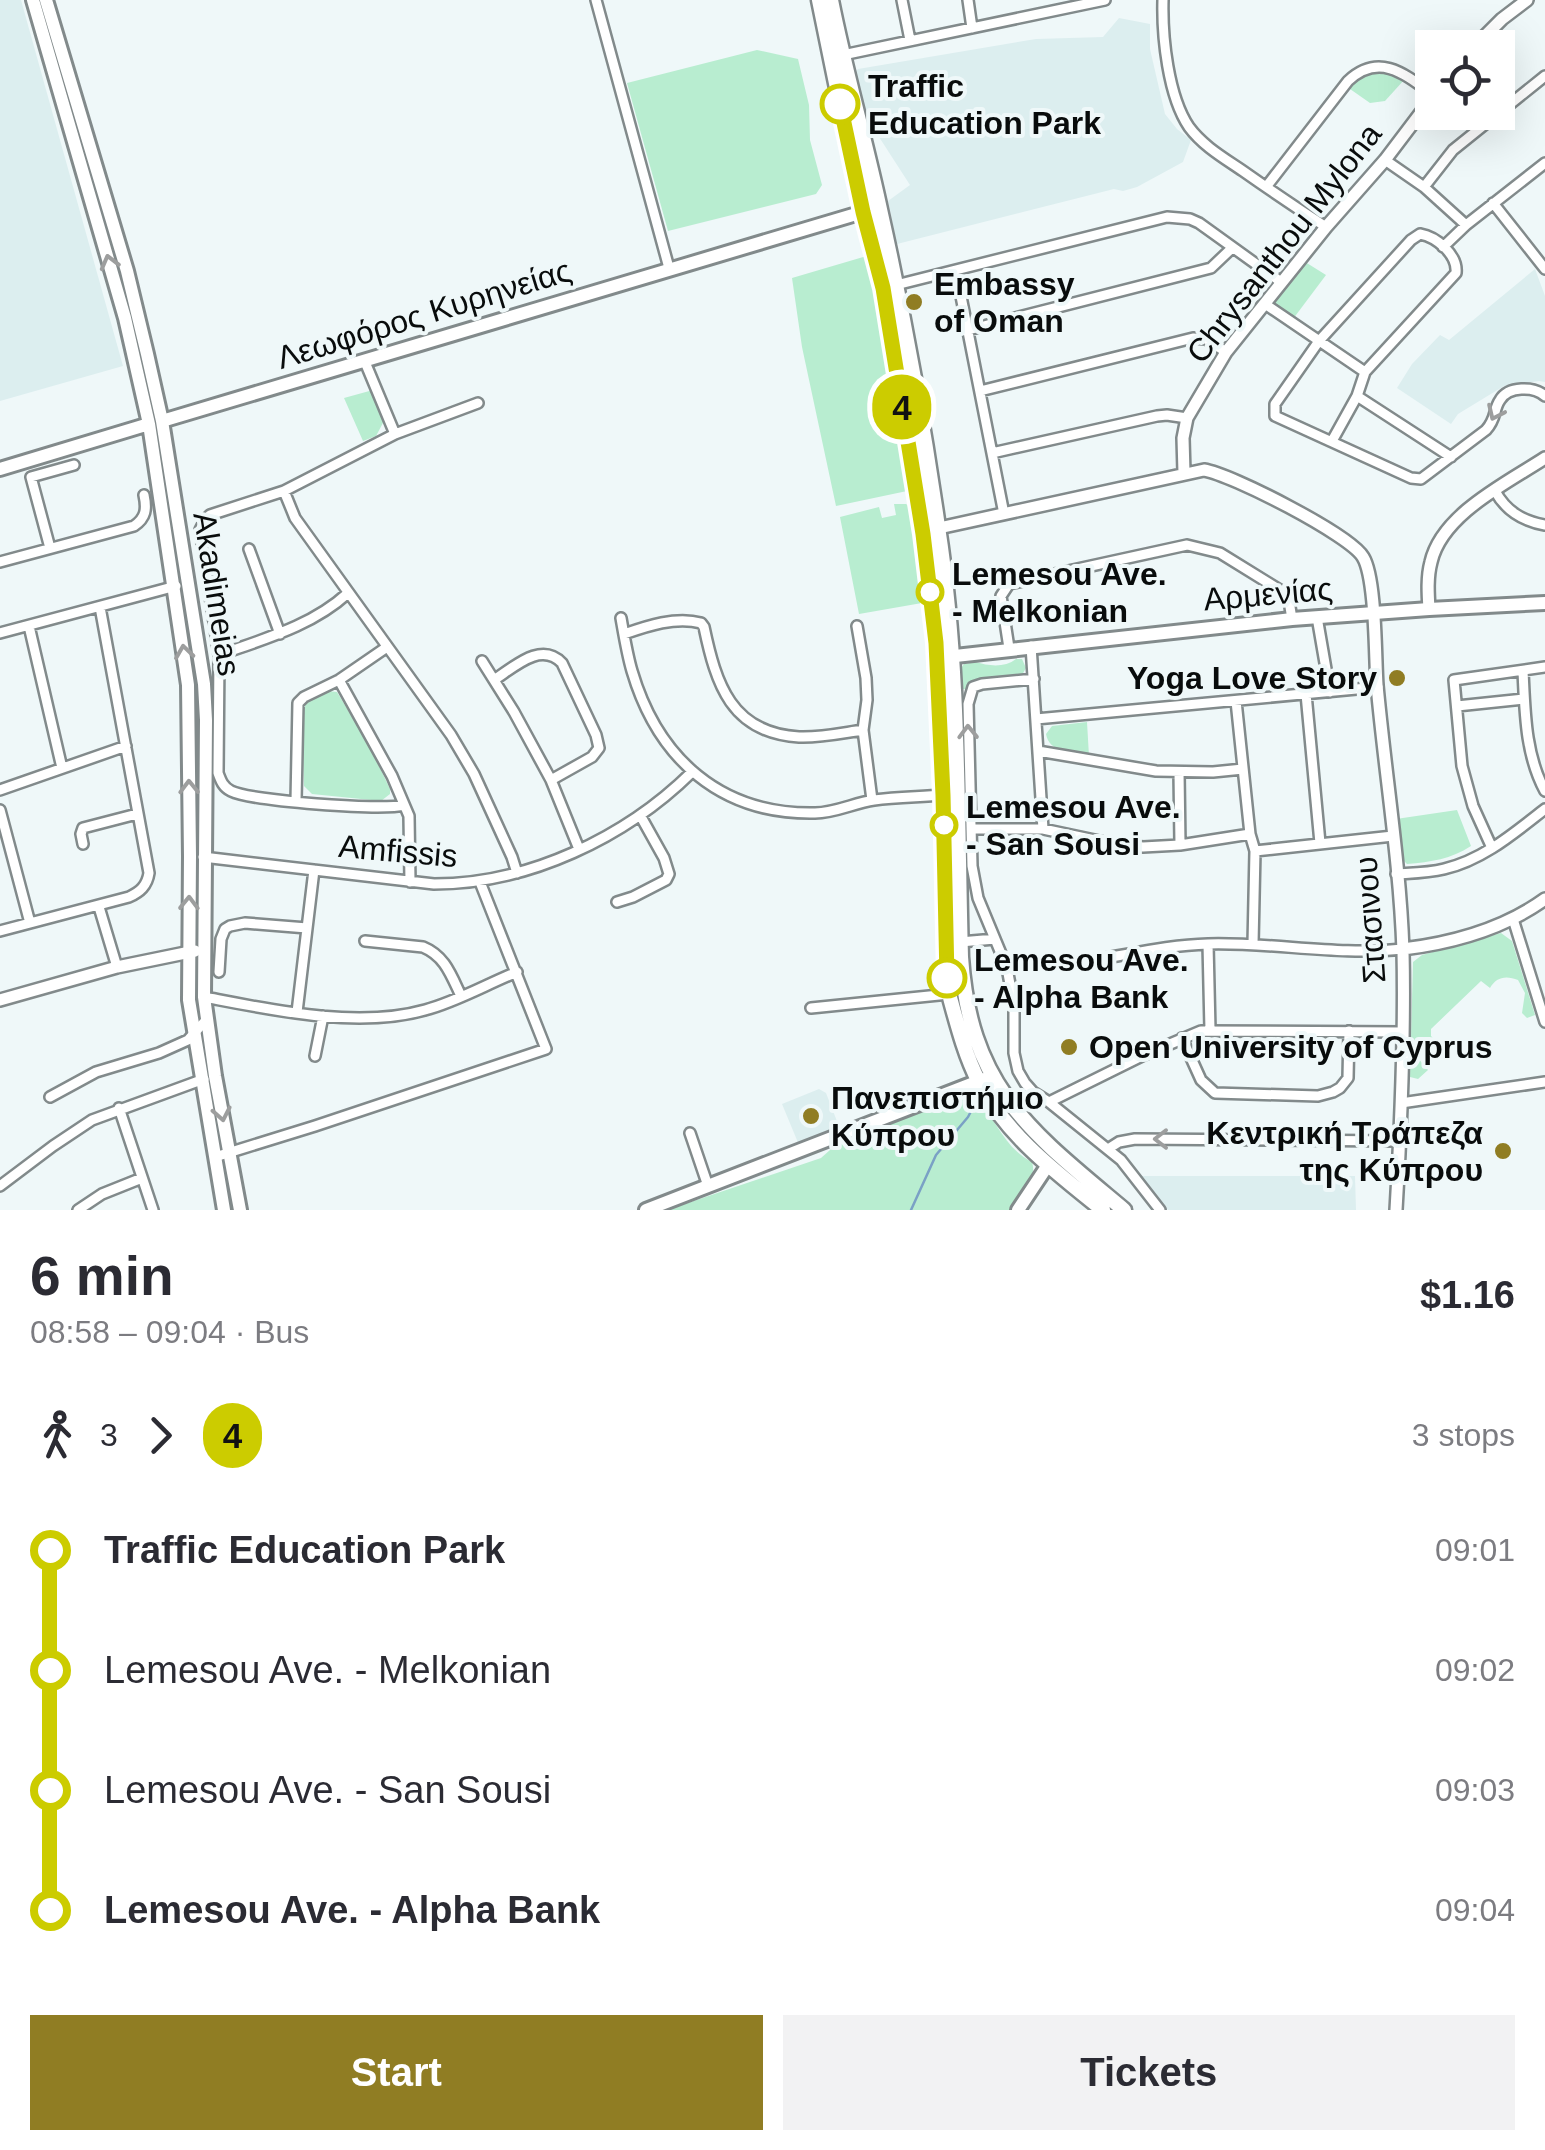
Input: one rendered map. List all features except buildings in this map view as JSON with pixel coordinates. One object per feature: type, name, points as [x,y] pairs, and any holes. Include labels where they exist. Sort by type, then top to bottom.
[{"type":"main road","name":"Akadimeias","points":[[34,0],[156,423]]},
{"type":"main road","name":"Akadimeias","points":[[46,0],[127,271],[181,585],[204,684],[200,861],[208,1078]]},
{"type":"main road","points":[[819,0],[880,210],[923,534],[946,656],[943,795],[949,994],[959,1032],[1000,1115],[1048,1166],[1103,1210]]},
{"type":"main road","points":[[831,0],[836,56],[863,212],[890,286],[938,528],[960,942],[972,1027],[985,1078],[1038,1136],[1124,1210]]},
{"type":"main road","name":"Λεωφόρος Κυρηνείας","points":[[0,469],[863,212]]},
{"type":"main road","name":"Αρμενίας","points":[[946,656],[1292,619],[1545,603]]},
{"type":"main road","name":"Akadimeias","points":[[200,861],[188,951],[194,1035],[208,1078],[222,1155],[240,1210]]},
{"type":"main road","points":[[646,1210],[985,1078]]},
{"type":"main road","name":"Akadimeias","points":[[222,1155],[224,1210]]},
{"type":"main road","points":[[1018,1210],[1048,1166]]},
{"type":"street","points":[[596,0],[669,268]]},
{"type":"street","points":[[902,0],[910,40]]},
{"type":"street","points":[[968,0],[972,28]]},
{"type":"street","points":[[836,56],[972,28],[1045,6],[1105,0]]},
{"type":"street","points":[[1164,0],[1164,36],[1177,104],[1186,122],[1199,140],[1326,227]]},
{"type":"street","points":[[1492,30],[1527,0]]},
{"type":"street","points":[[1266,187],[1358,72],[1393,68],[1415,84]]},
{"type":"street","points":[[1424,186],[1453,150],[1545,76]]},
{"type":"street","name":"Chrysanthou Mylona","points":[[1184,473],[1187,418],[1226,352],[1415,119]]},
{"type":"street","points":[[1385,160],[1424,186],[1466,225]]},
{"type":"street","points":[[1443,247],[1545,162]]},
{"type":"street","points":[[1494,203],[1545,268]]},
{"type":"street","points":[[890,286],[1166,217],[1190,219],[1281,282]]},
{"type":"street","points":[[1332,441],[1366,372],[1457,270],[1454,258],[1443,247],[1420,234],[1319,341],[1273,412],[1280,418],[1416,480],[1427,476],[1491,425],[1500,399],[1506,394],[1533,389],[1545,396]]},
{"type":"street","points":[[968,330],[1210,268],[1232,248]]},
{"type":"street","points":[[956,271],[1004,514]]},
{"type":"street","points":[[1265,304],[1366,372]]},
{"type":"street","points":[[980,391],[1194,338],[1206,338],[1226,352]]},
{"type":"street","points":[[365,362],[395,434]]},
{"type":"street","points":[[1357,396],[1451,457]]},
{"type":"street","points":[[404,805],[377,808],[296,801],[244,795],[226,788],[218,773],[219,654],[200,538],[202,525],[210,515],[284,491],[395,434],[478,403]]},
{"type":"street","points":[[992,453],[1167,414],[1187,418]]},
{"type":"street","points":[[1429,609],[1428,573],[1437,546],[1454,522],[1545,458]]},
{"type":"street","points":[[50,548],[31,477],[74,465]]},
{"type":"street","points":[[938,528],[1184,473],[1216,472],[1272,498],[1353,545],[1368,565],[1372,613]]},
{"type":"street","points":[[1495,490],[1510,510],[1545,525]]},
{"type":"street","points":[[284,491],[295,518],[463,752],[517,873]]},
{"type":"street","points":[[0,562],[134,526],[146,512],[144,496]]},
{"type":"street","points":[[1009,648],[1001,596],[1009,584],[1188,545],[1220,553],[1288,595],[1292,619]]},
{"type":"street","points":[[249,549],[280,634]]},
{"type":"street","points":[[0,634],[181,585]]},
{"type":"street","points":[[219,654],[280,634],[348,593]]},
{"type":"street","points":[[0,931],[138,894],[148,880],[100,607]]},
{"type":"street","name":"Στασινου","points":[[1372,613],[1402,949],[1402,1103],[1396,1210]]},
{"type":"street","points":[[1317,617],[1330,692]]},
{"type":"street","points":[[621,618],[632,670],[644,702],[666,740],[692,772],[738,801],[760,809],[820,813],[872,800],[943,795]]},
{"type":"street","points":[[624,634],[684,620],[701,623],[721,690],[745,718],[780,734],[799,737],[863,730]]},
{"type":"street","points":[[29,626],[62,768]]},
{"type":"street","points":[[857,626],[866,678],[863,730],[872,800]]},
{"type":"street","points":[[1031,646],[1043,829]]},
{"type":"street","points":[[296,801],[298,703],[387,647]]},
{"type":"street","points":[[494,680],[538,654],[554,655],[562,663],[599,748],[592,757],[551,780]]},
{"type":"street","points":[[482,661],[551,780],[579,849]]},
{"type":"street","points":[[1492,848],[1473,806],[1462,766],[1454,680],[1545,668]]},
{"type":"street","points":[[1523,671],[1525,723],[1537,774],[1545,790]]},
{"type":"street","points":[[1034,679],[973,687],[968,704],[975,886],[1006,961],[1014,1006],[1018,1070],[1024,1083],[1131,1171],[1160,1210]]},
{"type":"street","points":[[339,680],[404,805],[410,830],[410,882]]},
{"type":"street","points":[[1036,720],[1378,687]]},
{"type":"street","points":[[1306,694],[1320,844]]},
{"type":"street","points":[[1457,706],[1524,699]]},
{"type":"street","points":[[1236,701],[1255,851],[1253,944]]},
{"type":"street","points":[[1530,744],[1545,742]]},
{"type":"street","points":[[0,790],[126,746]]},
{"type":"street","points":[[1038,751],[1126,768],[1179,772],[1242,769]]},
{"type":"street","name":"Amfissis","points":[[200,861],[228,860],[410,882],[480,882],[517,873],[579,849],[640,815],[692,772]]},
{"type":"street","points":[[1179,772],[1180,845]]},
{"type":"street","points":[[1396,874],[1445,869],[1472,860],[1545,809]]},
{"type":"street","points":[[0,810],[30,923]]},
{"type":"street","points":[[83,844],[83,828],[137,814]]},
{"type":"street","points":[[618,902],[666,880],[669,874],[640,815]]},
{"type":"street","points":[[971,829],[1043,829],[1127,846],[1180,845],[1250,834]]},
{"type":"street","points":[[1255,851],[1393,836]]},
{"type":"street","points":[[0,862],[13,859]]},
{"type":"street","points":[[297,1012],[314,870]]},
{"type":"street","points":[[222,1155],[546,1049],[480,882]]},
{"type":"street","points":[[1006,961],[1014,964],[1084,960],[1208,944],[1402,949],[1454,939],[1512,919],[1545,899]]},
{"type":"street","points":[[99,906],[117,968]]},
{"type":"street","points":[[1512,919],[1542,994],[1545,1022]]},
{"type":"street","points":[[219,972],[220,940],[230,926],[244,923],[307,928]]},
{"type":"street","points":[[960,942],[995,939]]},
{"type":"street","points":[[365,941],[432,950],[446,964],[460,996]]},
{"type":"street","points":[[1208,944],[1210,1030]]},
{"type":"street","points":[[0,1000],[117,968],[188,951],[204,951]]},
{"type":"street","points":[[204,998],[323,1016],[381,1019],[429,1009],[517,972]]},
{"type":"street","points":[[811,1008],[949,994]]},
{"type":"street","points":[[315,1056],[323,1016]]},
{"type":"street","points":[[50,1097],[96,1072],[159,1054],[194,1035],[206,1019]]},
{"type":"street","points":[[1049,1102],[1182,1038],[1210,1030],[1403,1032]]},
{"type":"street","points":[[1182,1038],[1201,1080],[1215,1093],[1318,1096],[1340,1088],[1348,1078],[1349,1031]]},
{"type":"street","points":[[0,1186],[92,1120],[208,1078]]},
{"type":"street","points":[[1402,1103],[1545,1082]]},
{"type":"street","points":[[120,1108],[153,1210]]},
{"type":"street","points":[[690,1134],[708,1186]]},
{"type":"street","points":[[1108,1149],[1135,1139],[1398,1141]]},
{"type":"street","points":[[78,1210],[102,1194],[142,1178]]},
{"type":"shaded area","points":[[0,0],[21,0],[123,366],[0,401]]},
{"type":"shaded area","points":[[1119,18],[1150,24],[1150,49],[1165,114],[1191,140],[1183,162],[1137,187],[1114,189],[897,244],[888,201],[910,185],[870,123],[853,74],[858,69],[1036,39],[1103,37]]},
{"type":"shaded area","points":[[1535,269],[1545,296],[1545,382],[1504,386],[1458,414],[1451,424],[1397,388],[1412,364],[1440,335],[1449,340]]},
{"type":"shaded area","name":"Πανεπιστήμιο Κύπρου","points":[[819,1089],[826,1093],[840,1129],[799,1145],[782,1104]]},
{"type":"shaded area","points":[[1142,1176],[1355,1176],[1356,1210],[1168,1210]]},
{"type":"green space","points":[[757,50],[798,59],[809,105],[810,140],[822,185],[816,194],[668,231],[627,83]]},
{"type":"green space","points":[[1380,70],[1404,80],[1385,101],[1370,103],[1350,89],[1357,80]]},
{"type":"green space","points":[[870,255],[882,312],[907,491],[836,506],[802,347],[792,278]]},
{"type":"green space","points":[[1302,260],[1326,275],[1293,319],[1268,303]]},
{"type":"green space","points":[[373,390],[384,421],[376,436],[363,441],[344,398]]},
{"type":"green space","points":[[894,504],[906,504],[913,509],[922,603],[859,614],[840,517],[879,507],[882,518],[896,515]]},
{"type":"green space","points":[[1022,659],[1026,668],[1022,675],[974,680],[962,689],[959,671],[964,664],[1002,665]]},
{"type":"green space","points":[[327,691],[337,692],[369,745],[390,789],[381,801],[312,794],[304,786],[302,711],[307,702]]},
{"type":"green space","points":[[1087,722],[1089,756],[1063,751],[1048,740],[1046,734],[1052,726]]},
{"type":"green space","points":[[1457,810],[1471,846],[1448,857],[1424,862],[1407,864],[1399,856],[1396,819]]},
{"type":"green space","points":[[1501,933],[1512,941],[1535,1015],[1527,1018],[1522,1013],[1525,993],[1518,980],[1502,978],[1490,988],[1481,981],[1431,1029],[1431,1036],[1439,1044],[1433,1050],[1428,1046],[1417,1057],[1428,1070],[1418,1079],[1410,1077],[1413,962],[1422,955]]},
{"type":"green space","points":[[935,1096],[977,1100],[1014,1149],[1032,1162],[1030,1181],[1011,1210],[667,1210],[821,1158],[839,1142]]},
{"type":"waterway","points":[[911,1210],[936,1155],[977,1100]]},
{"type":"bus line","name":"4","points":[[840,104],[883,288],[923,534],[938,661],[947,978]]},
{"type":"place","name":"Traffic Education Park","points":[[840,104]]},
{"type":"place","name":"Embassy of Oman","points":[[914,302]]},
{"type":"place","name":"Lemesou Ave. - Melkonian","points":[[930,592]]},
{"type":"place","name":"Yoga Love Story","points":[[1397,678]]},
{"type":"place","name":"Lemesou Ave. - San Sousi","points":[[944,825]]},
{"type":"place","name":"Lemesou Ave. - Alpha Bank","points":[[947,978]]},
{"type":"place","name":"Open University of Cyprus","points":[[1069,1047]]},
{"type":"place","name":"Πανεπιστήμιο Κύπρου","points":[[811,1116]]},
{"type":"place","name":"Κεντρική Τράπεζα της Κύπρου","points":[[1503,1151]]}]
